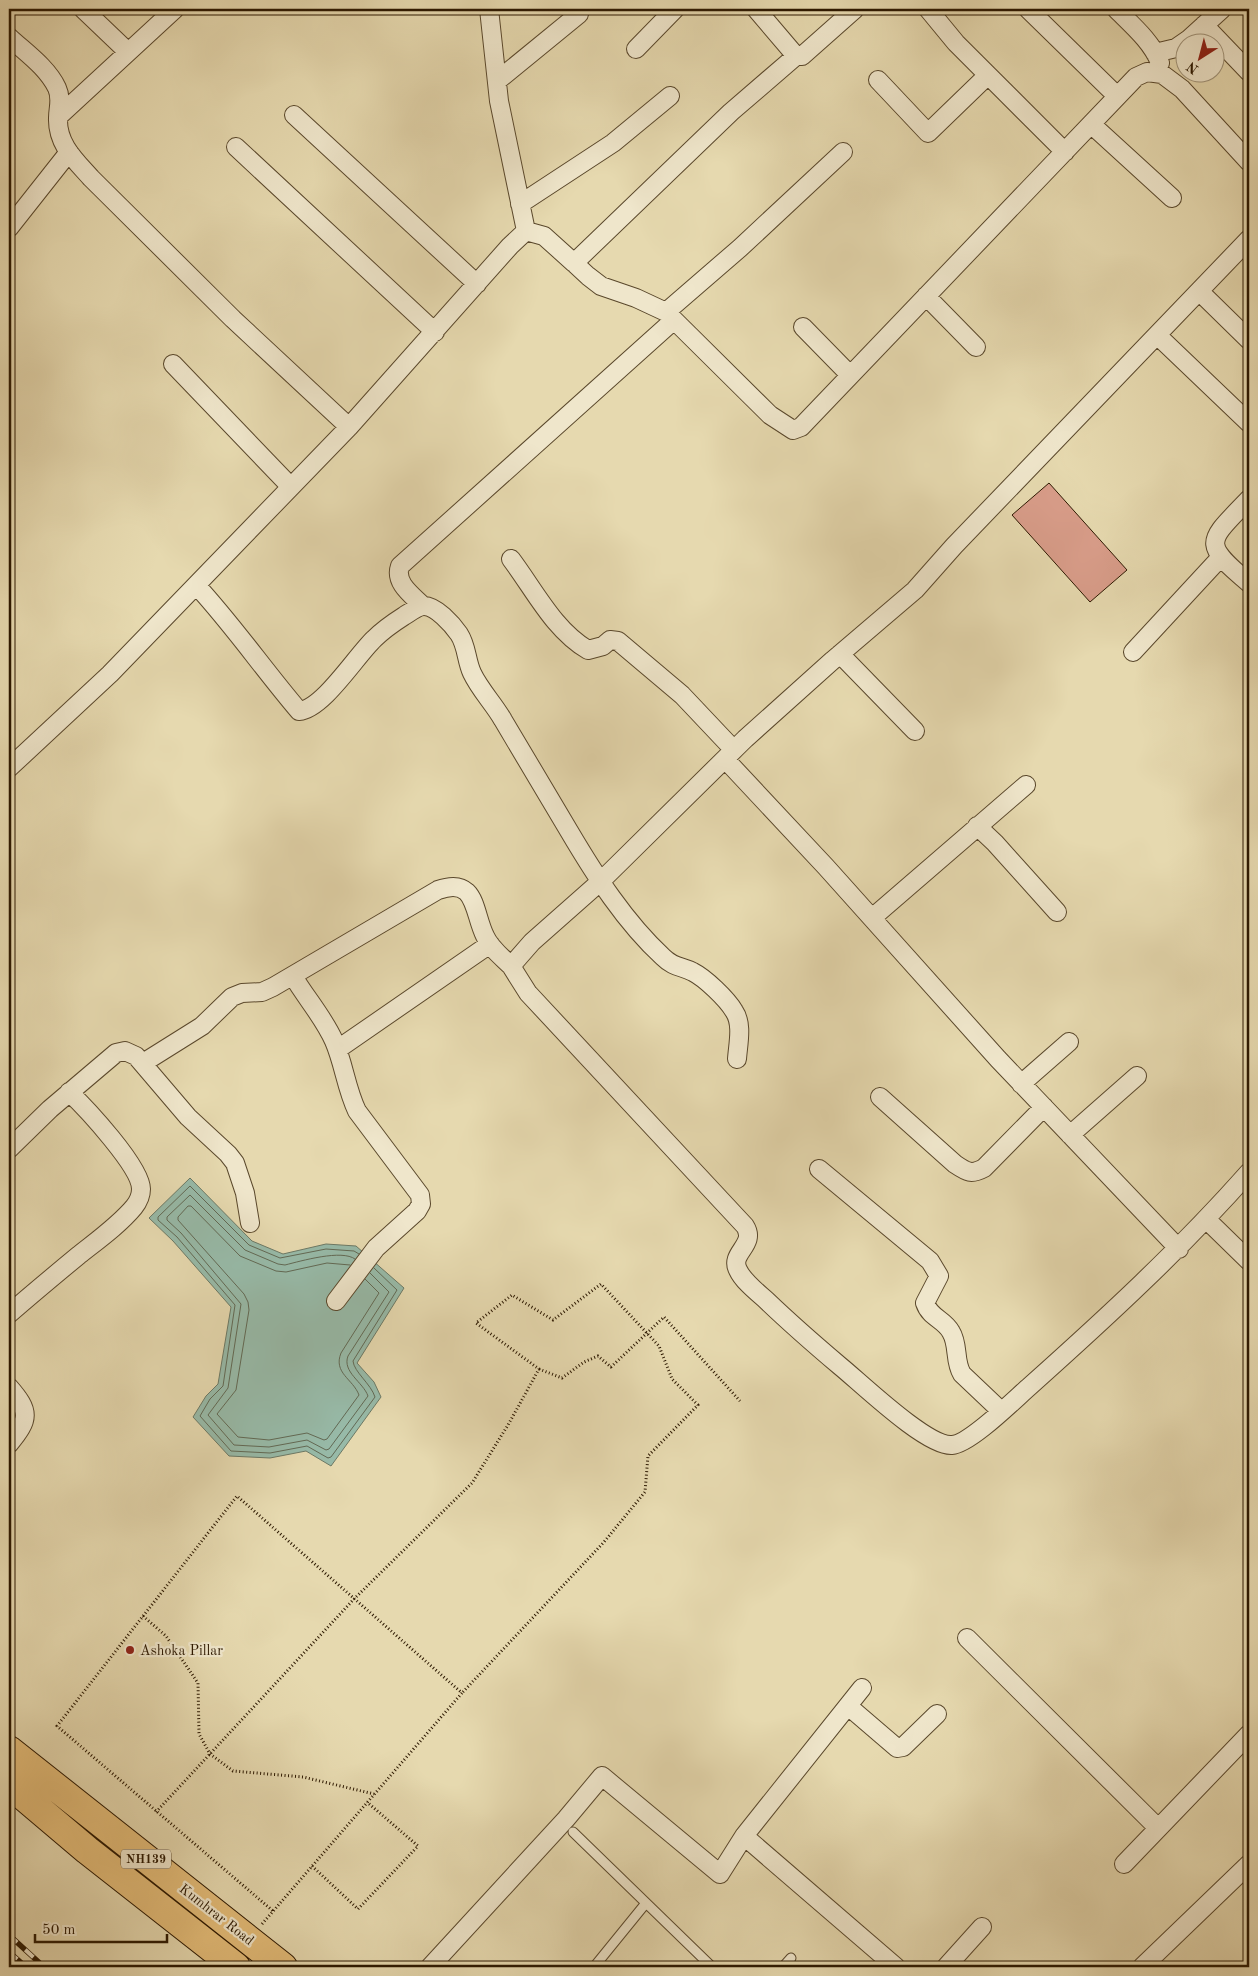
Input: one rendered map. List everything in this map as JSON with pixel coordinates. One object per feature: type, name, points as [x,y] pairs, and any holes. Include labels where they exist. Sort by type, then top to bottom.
[{"type":"highway","name":"Kumhrar Road","points":[[9,1750],[283,1967]]},
{"type":"highway","name":"NH139","points":[[9,1784],[87,1850],[236,1967]]},
{"type":"street","points":[[83,9],[128,52]]},
{"type":"street","points":[[58,117],[175,9]]},
{"type":"street","points":[[489,9],[506,139],[526,230]]},
{"type":"street","points":[[636,49],[675,9]]},
{"type":"street","points":[[756,9],[796,56]]},
{"type":"street","points":[[574,263],[731,112],[796,56],[802,56],[855,9]]},
{"type":"street","points":[[928,9],[942,28],[1064,152]]},
{"type":"street","points":[[1028,9],[1117,96]]},
{"type":"street","points":[[1116,9],[1135,27],[1155,53],[1160,62],[1162,74]]},
{"type":"street","points":[[1155,53],[1176,48],[1189,40],[1222,9]]},
{"type":"street","points":[[497,81],[579,14]]},
{"type":"street","points":[[1204,25],[1249,72]]},
{"type":"street","points":[[9,37],[47,72],[57,88],[61,99],[58,131],[63,144],[91,178],[208,294],[350,427]]},
{"type":"street","points":[[526,230],[544,236],[601,286],[636,298],[670,316],[770,415],[793,430],[801,427],[1136,77],[1147,72],[1162,74],[1182,89],[1249,162]]},
{"type":"street","points":[[878,80],[928,133],[988,75]]},
{"type":"street","points":[[520,204],[613,143],[670,96]]},
{"type":"street","points":[[294,115],[477,284]]},
{"type":"street","points":[[1091,124],[1172,198]]},
{"type":"street","points":[[236,147],[435,332]]},
{"type":"street","points":[[11,222],[69,152]]},
{"type":"street","points":[[737,1059],[739,1022],[735,1012],[700,976],[672,965],[663,958],[627,916],[582,854],[503,720],[472,673],[466,647],[460,635],[451,624],[432,608],[423,606],[400,582],[397,573],[400,566],[670,316],[843,152]]},
{"type":"street","points":[[9,768],[110,674],[350,427],[526,230]]},
{"type":"street","points":[[511,966],[532,942],[601,881],[729,755],[840,654],[915,590],[954,546],[1158,336],[1249,239]]},
{"type":"street","points":[[1200,292],[1249,340]]},
{"type":"street","points":[[926,296],[976,347]]},
{"type":"street","points":[[803,327],[850,375]]},
{"type":"street","points":[[1158,336],[1249,423]]},
{"type":"street","points":[[173,364],[291,487]]},
{"type":"street","points":[[1249,499],[1222,527],[1216,537],[1214,547],[1220,558],[1249,583]]},
{"type":"street","points":[[1133,652],[1220,558]]},
{"type":"street","points":[[511,559],[570,638],[588,650],[603,646],[610,640],[618,641],[682,695],[729,755],[872,918],[1021,1084],[1179,1249]]},
{"type":"street","points":[[196,585],[225,618],[299,711],[307,710],[314,705],[386,628],[423,606]]},
{"type":"street","points":[[840,654],[915,730]]},
{"type":"street","points":[[872,918],[1026,785]]},
{"type":"street","points":[[977,826],[995,843],[1057,912]]},
{"type":"street","points":[[143,1063],[202,1026],[232,996],[242,993],[262,992],[293,976],[438,890],[450,886],[462,889],[472,898],[480,926],[490,944],[511,966],[528,993],[745,1226],[749,1232],[748,1239],[736,1259],[737,1269],[758,1293],[794,1327],[887,1406],[926,1436],[940,1443],[952,1445],[968,1440],[1100,1323],[1179,1249],[1249,1172]]},
{"type":"street","points":[[338,1048],[490,944]]},
{"type":"street","points":[[293,976],[328,1028],[338,1048],[350,1097],[357,1111],[420,1195],[420,1204],[417,1210],[376,1248],[336,1301]]},
{"type":"street","points":[[1021,1084],[1068,1042]]},
{"type":"street","points":[[9,1149],[69,1092],[116,1053],[125,1051],[136,1056],[143,1063],[188,1117],[228,1154],[234,1163],[245,1193],[250,1223]]},
{"type":"street","points":[[1070,1135],[1137,1076]]},
{"type":"street","points":[[9,1314],[115,1225],[134,1206],[140,1197],[141,1187],[127,1160],[89,1111],[69,1092]]},
{"type":"street","points":[[880,1097],[955,1164],[966,1171],[976,1172],[984,1168],[1044,1107]]},
{"type":"street","points":[[819,1169],[930,1261],[939,1276],[926,1303],[928,1312],[944,1323],[952,1332],[955,1342],[957,1367],[962,1374],[1002,1411]]},
{"type":"street","points":[[1207,1220],[1249,1261]]},
{"type":"street","points":[[9,1387],[21,1401],[26,1419],[9,1444]]},
{"type":"street","points":[[967,1638],[1158,1828]]},
{"type":"street","points":[[430,1967],[566,1819],[602,1776],[720,1874],[744,1836],[862,1688]]},
{"type":"street","points":[[848,1706],[897,1748],[903,1748],[937,1714]]},
{"type":"street","points":[[1124,1864],[1249,1734]]},
{"type":"street","points":[[744,1836],[896,1967]]},
{"type":"street","points":[[1142,1967],[1249,1864]]},
{"type":"street","points":[[946,1967],[982,1927]]},
{"type":"lane","points":[[573,1832],[712,1967]]},
{"type":"lane","points":[[594,1967],[646,1903]]},
{"type":"lane","points":[[783,1967],[791,1958]]},
{"type":"path","points":[[462,1693],[237,1496],[56,1726],[273,1912],[462,1693],[604,1542],[645,1492],[648,1456],[698,1405],[672,1379],[659,1346],[646,1332],[601,1284],[553,1320],[512,1295],[476,1323],[539,1369],[562,1378],[584,1362],[598,1356],[611,1367],[646,1332],[664,1318],[740,1401]]},
{"type":"path","points":[[156,1812],[354,1599],[472,1483],[508,1425],[539,1369]]},
{"type":"path","points":[[143,1616],[166,1636],[198,1683],[199,1734],[210,1754],[233,1771],[303,1777],[374,1794]]},
{"type":"path","points":[[312,1866],[358,1909],[418,1846],[367,1802]]},
{"type":"water","points":[[190,1178],[252,1241],[283,1254],[326,1244],[356,1246],[404,1288],[357,1363],[374,1382],[381,1397],[331,1466],[306,1451],[270,1458],[229,1456],[193,1417],[206,1396],[218,1384],[231,1307],[173,1241],[149,1218]]},
{"type":"building","points":[[1049,483],[1127,570],[1090,602],[1012,515]]},
{"type":"railway","points":[[9,1935],[44,1967]]},
{"type":"railway","points":[[9,1952],[26,1967]]},
{"type":"place","name":"Ashoka Pillar","points":[[130,1650]]}]
